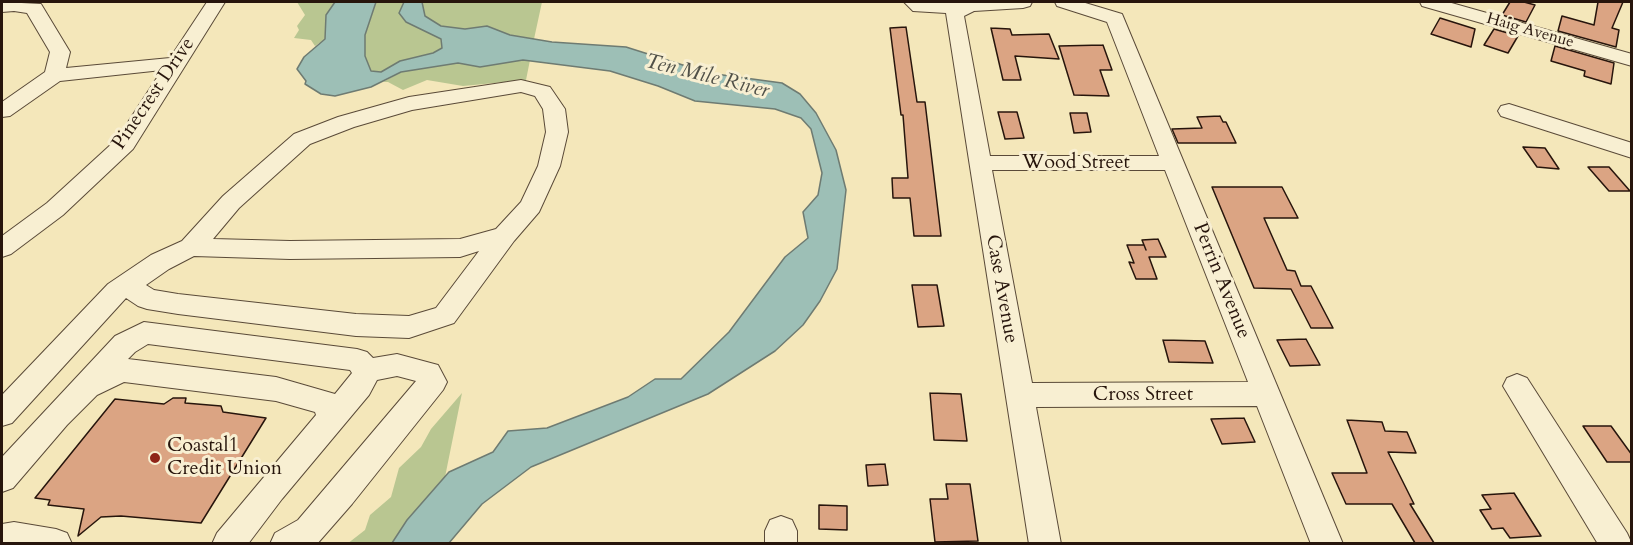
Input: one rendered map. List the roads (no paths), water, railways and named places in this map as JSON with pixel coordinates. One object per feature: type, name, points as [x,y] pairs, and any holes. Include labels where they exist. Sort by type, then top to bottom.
[{"type":"street","name":"Pinecrest Drive","points":[[2,248],[55,208],[125,144],[216,2]]},
{"type":"street","points":[[913,2],[920,7],[962,8],[1023,2]]},
{"type":"street","name":"Perrin Avenue","points":[[1064,2],[1115,18],[1327,543]]},
{"type":"street","name":"Haig Avenue","points":[[1429,2],[1632,60]]},
{"type":"street","points":[[2,7],[14,5],[34,8],[60,52],[54,75]]},
{"type":"street","name":"Case Avenue","points":[[962,8],[956,13],[957,34],[1045,543]]},
{"type":"street","points":[[2,111],[32,93],[54,75],[176,63]]},
{"type":"street","points":[[2,414],[87,320],[126,284],[160,262],[191,247],[231,202],[302,139],[346,122],[452,94],[521,86],[543,92],[554,109],[557,132],[549,166],[531,206],[505,236],[445,316],[409,327],[356,325],[147,299],[126,284]]},
{"type":"street","points":[[1509,111],[1632,151]]},
{"type":"street","name":"Wood Street","points":[[979,163],[1174,163]]},
{"type":"street","points":[[191,247],[290,250],[460,248],[505,236]]},
{"type":"street","points":[[2,478],[125,344],[144,333],[357,360],[368,370]]},
{"type":"street","points":[[286,543],[309,531],[433,382],[428,373],[397,365],[368,370]]},
{"type":"street","points":[[87,387],[122,370],[165,374],[276,389],[327,403],[332,418]]},
{"type":"street","points":[[228,543],[359,387],[368,370]]},
{"type":"street","points":[[1517,386],[1616,543]]},
{"type":"street","name":"Cross Street","points":[[1019,395],[1267,394]]},
{"type":"street","points":[[2,540],[14,537],[56,543]]},
{"type":"water","name":"Ten Mile River","points":[[335,2],[376,2],[365,35],[365,56],[371,71],[381,72],[400,61],[433,53],[442,48],[441,39],[406,22],[399,13],[404,2],[422,2],[425,16],[441,26],[465,29],[487,26],[510,35],[552,42],[626,47],[708,73],[782,83],[800,94],[816,113],[836,150],[846,190],[837,269],[820,301],[803,325],[775,351],[708,394],[531,467],[482,504],[449,543],[392,543],[407,520],[449,472],[493,452],[508,431],[547,428],[628,397],[655,379],[681,379],[729,332],[785,257],[808,238],[803,212],[818,195],[822,173],[811,129],[801,118],[775,109],[695,101],[658,86],[610,71],[523,60],[480,67],[458,63],[401,72],[371,87],[335,96],[321,94],[305,84],[306,81],[297,69],[304,57],[325,39],[326,15]]},
{"type":"place","name":"Coastal1 Credit Union","points":[[155,458]]}]
